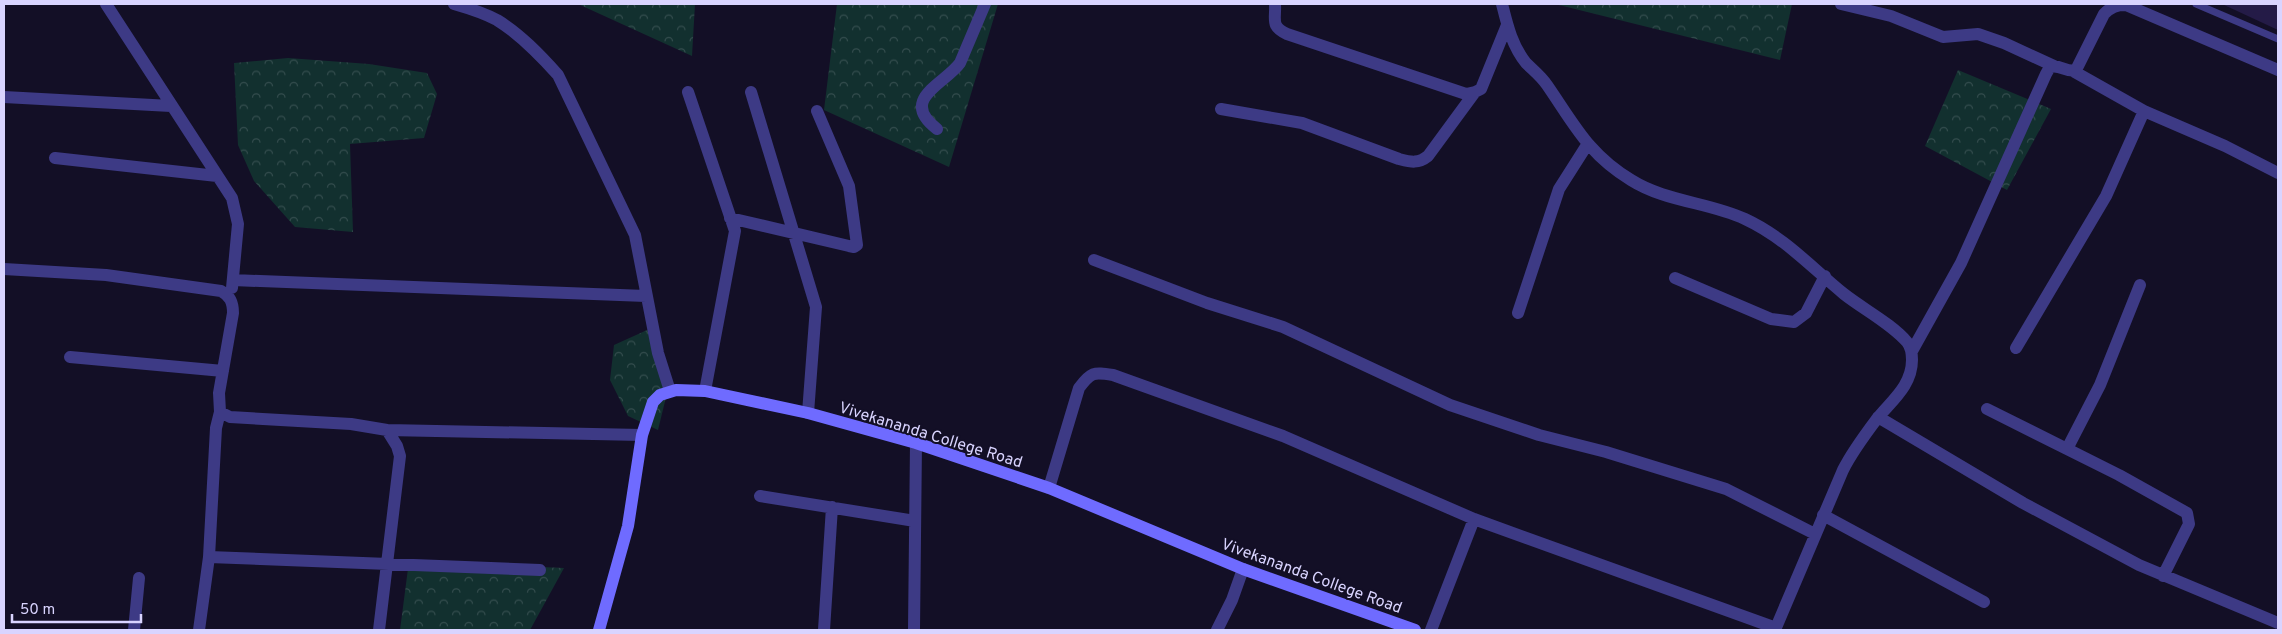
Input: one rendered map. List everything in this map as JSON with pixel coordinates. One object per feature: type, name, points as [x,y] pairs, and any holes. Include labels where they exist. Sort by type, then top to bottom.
[{"type":"street","points":[[106,4],[232,198],[237,214],[238,224],[231,300],[233,313],[219,393],[220,412],[216,428],[209,557],[199,630]]},
{"type":"street","points":[[454,4],[496,19],[509,28],[558,75],[635,235],[658,354],[670,391],[660,394],[653,402],[642,435],[628,526],[599,630]]},
{"type":"street","points":[[938,129],[928,122],[923,112],[922,104],[931,87],[956,69],[960,63],[984,4]]},
{"type":"street","points":[[1275,4],[1275,25],[1278,30],[1466,94],[1481,89],[1507,25]]},
{"type":"street","points":[[1502,4],[1507,25],[1518,51],[1546,84],[1587,145],[1631,181],[1679,201],[1706,205],[1743,218],[1764,228],[1782,240],[1898,334],[1908,343],[1912,351]]},
{"type":"street","points":[[1841,4],[1891,16],[1942,37],[1968,33],[1988,36],[2054,66],[2073,71],[2144,112],[2225,146],[2278,173]]},
{"type":"street","points":[[2073,71],[2079,66],[2104,14],[2110,8],[2118,5],[2126,5],[2278,70]]},
{"type":"street","points":[[1049,488],[1079,388],[1087,376],[1096,372],[1113,375],[1283,436],[1474,520],[1775,629],[1823,515],[1853,451],[1878,418],[1902,391],[1910,376],[1912,351],[1961,263],[2046,74],[2050,67],[2054,66]]},
{"type":"street","points":[[688,92],[735,232],[705,391]]},
{"type":"street","points":[[751,92],[816,307],[808,413]]},
{"type":"street","points":[[1221,109],[1302,123],[1399,159],[1415,162],[1421,161],[1428,156],[1475,92]]},
{"type":"street","points":[[4,97],[171,106]]},
{"type":"street","points":[[730,218],[854,247],[858,241],[849,186],[817,111]]},
{"type":"street","points":[[2016,348],[2106,196],[2144,112]]},
{"type":"street","points":[[1518,313],[1559,189],[1587,145]]},
{"type":"street","points":[[55,158],[217,176]]},
{"type":"street","points":[[1094,260],[1283,328],[1450,404],[1539,436],[1606,452],[1726,489],[1815,534]]},
{"type":"street","points":[[4,269],[106,275],[221,291],[231,300]]},
{"type":"street","points":[[1675,278],[1771,319],[1794,322],[1806,313],[1825,276]]},
{"type":"street","points":[[233,280],[646,296]]},
{"type":"street","points":[[2067,449],[2100,385],[2140,285]]},
{"type":"street","points":[[70,357],[223,371]]},
{"type":"street","name":"Vivekananda College Road","points":[[670,391],[705,391],[808,413],[916,443],[1049,488],[1243,569],[1414,630]]},
{"type":"street","points":[[1987,409],[2187,512],[2189,524],[2163,576]]},
{"type":"street","points":[[220,412],[230,418],[351,424],[387,430],[642,435]]},
{"type":"street","points":[[1878,418],[2023,503],[2139,565],[2278,623]]},
{"type":"street","points":[[379,630],[400,456],[397,446],[387,430]]},
{"type":"street","points":[[914,630],[916,443]]},
{"type":"street","points":[[760,496],[915,520]]},
{"type":"street","points":[[824,630],[832,508]]},
{"type":"street","points":[[1823,515],[1984,602]]},
{"type":"street","points":[[1432,630],[1474,520]]},
{"type":"street","points":[[209,557],[540,570]]},
{"type":"street","points":[[1217,630],[1232,600],[1243,569]]},
{"type":"street","points":[[134,630],[139,578]]},
{"type":"lane","points":[[2196,4],[2278,39]]},
{"type":"green space","points":[[578,4],[695,4],[692,56]]},
{"type":"green space","points":[[837,4],[998,4],[949,167],[824,110]]},
{"type":"green space","points":[[1555,4],[1792,4],[1780,60]]},
{"type":"green space","points":[[288,58],[369,64],[427,73],[437,94],[424,138],[350,144],[353,232],[295,227],[254,181],[238,145],[234,63]]},
{"type":"green space","points":[[1958,70],[2051,109],[2007,190],[1925,146]]},
{"type":"green space","points":[[656,326],[667,393],[658,430],[628,416],[610,380],[614,345]]},
{"type":"green space","points":[[409,561],[564,568],[530,630],[400,630]]},
{"type":"building","points":[[2222,4],[2278,4],[2278,30]]}]
